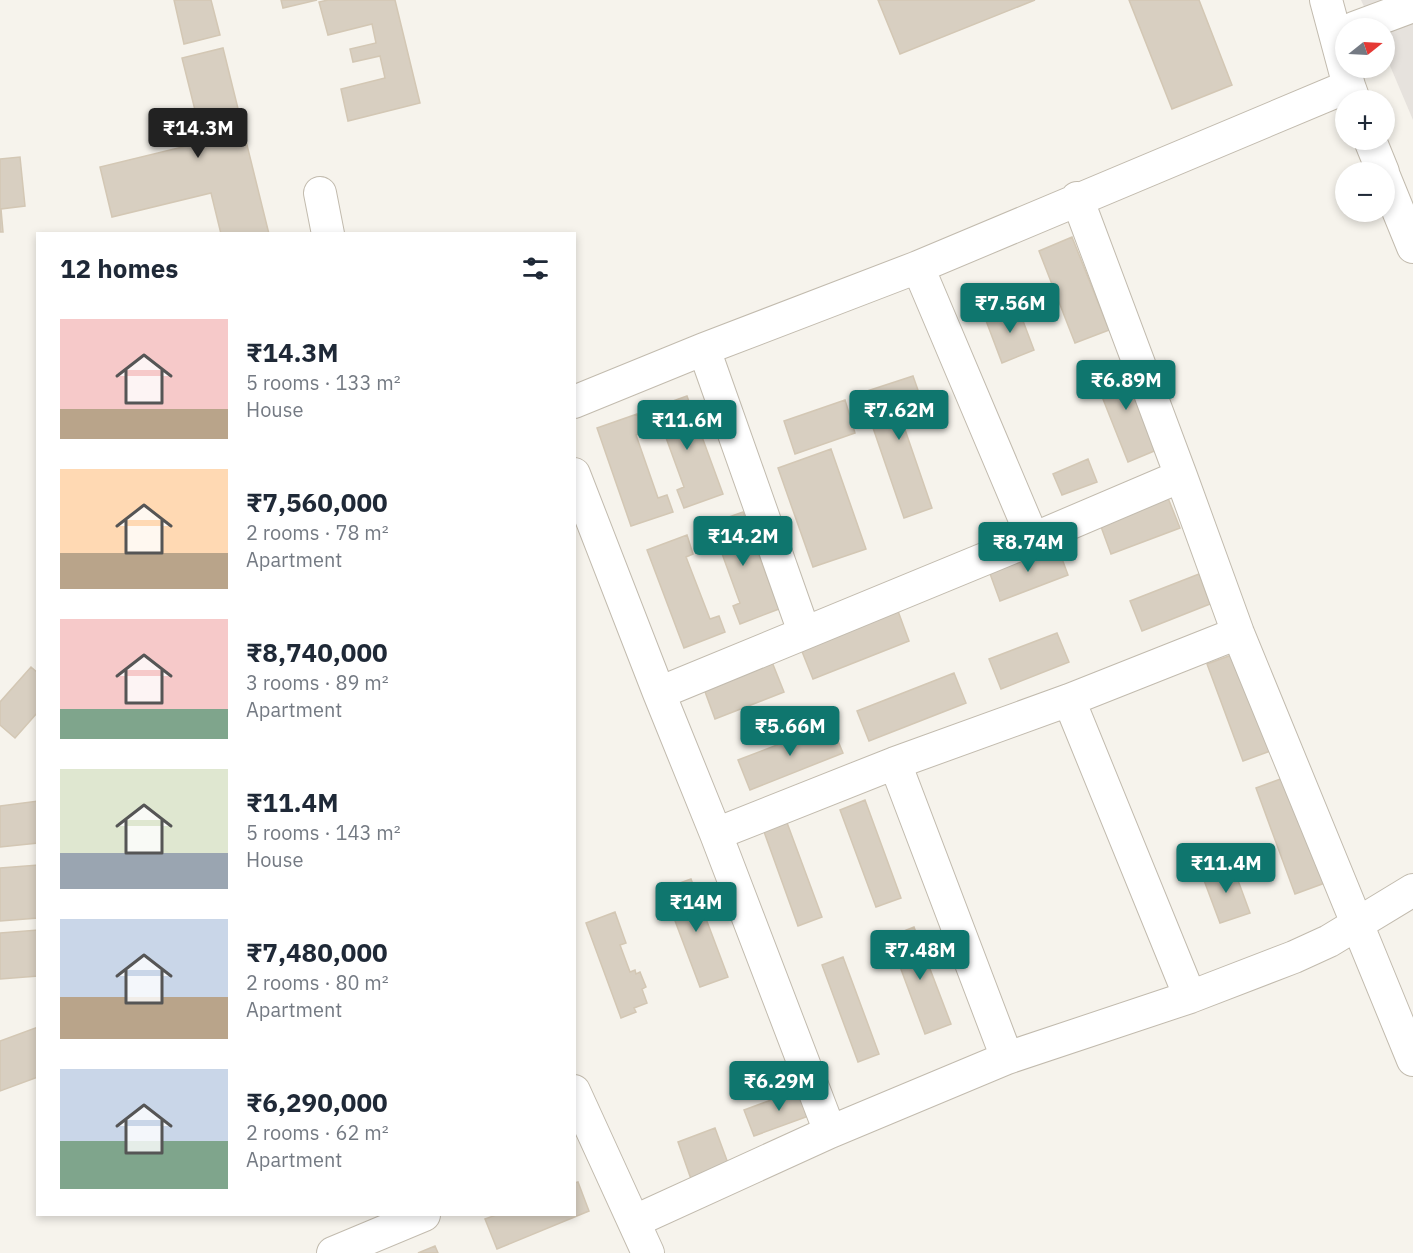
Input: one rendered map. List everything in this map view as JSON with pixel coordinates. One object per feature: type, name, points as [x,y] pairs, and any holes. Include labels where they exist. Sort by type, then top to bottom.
[{"type":"lane","points":[[1326,0],[1337,18]]},
{"type":"lane","points":[[1382,18],[1413,6]]},
{"type":"lane","points":[[576,401],[704,349],[918,267],[1077,198],[1335,99]]},
{"type":"lane","points":[[320,193],[328,232]]},
{"type":"lane","points":[[1077,198],[1238,633],[1413,1060]]},
{"type":"lane","points":[[1395,202],[1413,247]]},
{"type":"lane","points":[[918,267],[1033,539]]},
{"type":"lane","points":[[704,349],[804,632]]},
{"type":"lane","points":[[659,693],[1181,476]]},
{"type":"lane","points":[[576,479],[716,834],[830,1132]]},
{"type":"lane","points":[[716,834],[894,763],[1069,700],[1238,633]]},
{"type":"lane","points":[[1069,700],[1190,997]]},
{"type":"lane","points":[[894,763],[1007,1058]]},
{"type":"lane","points":[[635,1221],[830,1132],[1007,1058],[1190,997],[1294,957],[1329,941],[1413,890]]},
{"type":"lane","points":[[576,1100],[586,1147],[635,1221],[648,1253]]},
{"type":"lane","points":[[333,1253],[422,1216]]},
{"type":"shaded area","points":[[1361,0],[1413,0],[1413,120],[1395,78],[1395,18],[1369,18]]},
{"type":"building","points":[[174,0],[211,0],[220,35],[184,44]]},
{"type":"building","points":[[281,0],[317,0],[283,8]]},
{"type":"building","points":[[395,0],[420,103],[348,121],[341,89],[385,78],[380,56],[353,62],[350,49],[376,43],[372,24],[328,35],[319,2]]},
{"type":"building","points":[[878,0],[1035,0],[900,54]]},
{"type":"building","points":[[1129,0],[1199,0],[1232,85],[1172,109]]},
{"type":"building","points":[[223,48],[269,232],[221,232],[211,193],[112,217],[100,167],[203,142],[182,58]]},
{"type":"building","points":[[20,157],[25,206],[1,209],[3,232],[0,232],[0,159]]},
{"type":"building","points":[[1072,237],[1109,330],[1075,343],[1039,251]]},
{"type":"building","points":[[1017,305],[1034,350],[1002,363],[985,318]]},
{"type":"building","points":[[1124,361],[1159,449],[1128,462],[1093,374]]},
{"type":"building","points":[[913,376],[925,410],[901,418],[932,508],[904,518],[861,393]]},
{"type":"building","points":[[687,396],[723,494],[684,508],[677,490],[684,487],[661,424],[651,428],[645,411]]},
{"type":"building","points":[[845,400],[855,433],[795,454],[784,421]]},
{"type":"building","points":[[637,414],[643,433],[636,435],[658,498],[667,495],[673,512],[631,526],[597,428]]},
{"type":"building","points":[[831,449],[866,549],[813,567],[778,468]]},
{"type":"building","points":[[1088,459],[1097,482],[1062,495],[1053,474]]},
{"type":"building","points":[[1168,498],[1180,528],[1111,554],[1100,524]]},
{"type":"building","points":[[743,512],[779,609],[740,624],[733,606],[740,603],[717,540],[707,544],[701,527]]},
{"type":"building","points":[[687,535],[693,554],[686,557],[710,619],[719,616],[725,632],[684,648],[647,550]]},
{"type":"building","points":[[1057,545],[1068,575],[1000,601],[989,571]]},
{"type":"building","points":[[1199,574],[1210,604],[1142,631],[1130,601]]},
{"type":"building","points":[[898,611],[909,641],[813,679],[801,649]]},
{"type":"building","points":[[1057,633],[1069,662],[1001,689],[989,659]]},
{"type":"building","points":[[1237,653],[1273,750],[1243,761],[1207,664]]},
{"type":"building","points":[[772,662],[784,692],[715,719],[704,689]]},
{"type":"building","points":[[31,667],[36,671],[36,714],[15,738],[0,725],[0,702]]},
{"type":"building","points":[[954,673],[966,703],[869,741],[857,711]]},
{"type":"building","points":[[831,724],[843,753],[750,790],[738,760]]},
{"type":"building","points":[[1286,777],[1325,883],[1295,894],[1256,788]]},
{"type":"building","points":[[865,800],[901,898],[876,907],[840,810]]},
{"type":"building","points":[[36,801],[36,843],[0,847],[0,806]]},
{"type":"building","points":[[786,820],[822,917],[798,926],[763,829]]},
{"type":"building","points":[[1232,864],[1250,913],[1220,923],[1202,875]]},
{"type":"building","points":[[36,865],[36,918],[0,921],[0,868]]},
{"type":"building","points":[[691,879],[728,977],[700,987],[663,889]]},
{"type":"building","points":[[615,912],[626,943],[620,945],[630,972],[635,970],[636,974],[640,972],[646,987],[642,989],[647,1003],[634,1008],[636,1012],[621,1018],[586,923]]},
{"type":"building","points":[[914,927],[951,1024],[925,1034],[889,937]]},
{"type":"building","points":[[36,930],[36,976],[0,979],[0,933]]},
{"type":"building","points":[[843,957],[879,1054],[858,1062],[822,965]]},
{"type":"building","points":[[36,1028],[36,1078],[0,1091],[0,1041]]},
{"type":"building","points":[[804,1088],[814,1114],[754,1136],[744,1110]]},
{"type":"building","points":[[715,1128],[729,1166],[691,1179],[678,1142]]},
{"type":"building","points":[[576,1182],[578,1182],[589,1211],[497,1249],[485,1219],[493,1216],[576,1216]]},
{"type":"building","points":[[435,1246],[438,1253],[418,1253]]}]
